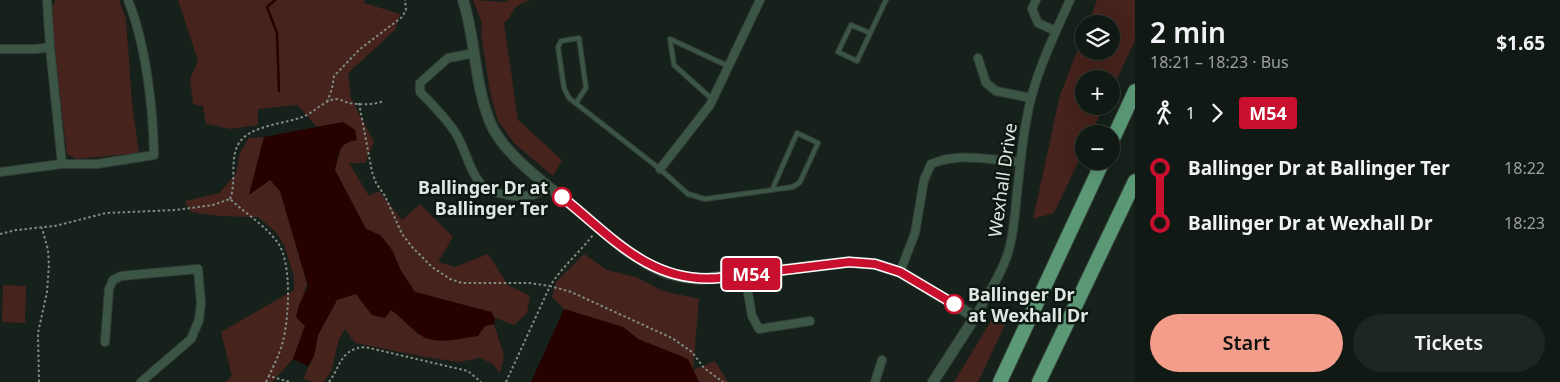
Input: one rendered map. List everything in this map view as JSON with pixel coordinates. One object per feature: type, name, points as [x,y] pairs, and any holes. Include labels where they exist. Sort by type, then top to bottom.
[{"type":"highway","points":[[1119,125],[1135,92]]},
{"type":"highway","points":[[1000,382],[1098,170]]},
{"type":"highway","points":[[1039,382],[1135,181]]},
{"type":"street","points":[[47,0],[62,164]]},
{"type":"street","points":[[0,172],[62,164],[97,164],[154,155],[146,71],[136,19],[128,0]]},
{"type":"street","points":[[463,0],[475,53],[480,92],[490,124],[506,148],[549,187],[630,253],[658,270],[684,278],[701,280],[849,262],[875,264],[900,272],[975,317]]},
{"type":"street","points":[[660,169],[710,105],[760,0]]},
{"type":"street","points":[[1036,0],[1032,9],[1038,23],[1056,31]]},
{"type":"street","name":"Wexhall Drive","points":[[933,382],[995,283],[1008,253],[1014,227],[1020,162],[1031,98],[1036,79],[1070,0]]},
{"type":"street","points":[[0,49],[50,47]]},
{"type":"street","points":[[475,53],[448,58],[420,83],[420,92],[444,117],[457,135],[473,170],[485,187],[500,194],[519,197],[534,196],[549,187]]},
{"type":"street","points":[[978,58],[986,83],[996,91],[1031,98]]},
{"type":"street","points":[[900,272],[915,233],[924,180],[931,164],[943,159],[961,157],[1020,162]]},
{"type":"street","points":[[105,342],[109,289],[113,280],[121,276],[198,269],[201,303],[199,320],[190,339],[141,382]]},
{"type":"street","points":[[745,275],[752,316],[759,329],[810,321]]},
{"type":"street","points":[[875,382],[882,360]]},
{"type":"lane","points":[[870,33],[851,25],[838,52],[857,61],[886,0]]},
{"type":"lane","points":[[576,103],[586,88],[578,38],[561,41],[558,47],[564,88],[569,98],[660,169],[688,194],[705,199],[772,190],[793,187],[800,182],[818,142],[797,133],[772,190]]},
{"type":"lane","points":[[713,99],[674,65],[670,39],[728,66]]},
{"type":"path","points":[[327,102],[334,76],[360,49],[402,17],[406,10],[405,0]]},
{"type":"path","points":[[230,199],[234,184],[235,154],[239,144],[246,135],[272,125],[292,121],[336,99],[349,103],[375,104],[384,101]]},
{"type":"path","points":[[359,103],[369,158],[376,183],[385,196],[402,234],[432,267],[450,279],[462,283],[529,283],[571,292],[672,338],[692,352],[704,368],[724,382]]},
{"type":"path","points":[[0,234],[16,230],[42,228],[106,213],[176,210],[213,205],[230,199]]},
{"type":"path","points":[[230,199],[268,231],[280,245],[286,266],[288,282],[283,340],[266,382]]},
{"type":"path","points":[[39,382],[38,333],[47,292],[49,265],[48,250],[42,228]]},
{"type":"path","points":[[506,382],[550,286],[559,272],[575,257],[599,228]]},
{"type":"path","points":[[329,382],[334,376],[340,361],[348,352],[365,347],[463,369],[481,382]]},
{"type":"path","points":[[268,376],[290,382]]},
{"type":"shaded area","points":[[56,0],[119,0],[126,19],[132,103],[139,153],[76,159],[67,154],[50,10]]},
{"type":"shaded area","points":[[178,0],[365,0],[364,3],[400,14],[395,30],[348,73],[351,98],[374,142],[365,163],[349,163],[369,196],[379,191],[402,220],[420,204],[453,237],[438,262],[455,267],[488,254],[508,285],[530,296],[527,313],[514,325],[495,318],[491,312],[415,292],[401,271],[392,250],[380,235],[366,229],[335,170],[341,147],[347,141],[343,122],[317,127],[297,105],[258,109],[258,125],[231,129],[206,124],[203,106],[193,104],[190,79],[198,61]]},
{"type":"shaded area","points":[[473,0],[505,2],[508,0],[531,0],[517,6],[509,19],[504,22],[518,120],[562,160],[553,176],[514,143],[498,121],[490,92],[481,34],[482,23]]},
{"type":"shaded area","points":[[1097,0],[1135,0],[1135,41],[1120,72],[1120,70],[1075,70],[1075,115],[1100,115],[1095,125],[1075,125],[1075,169],[1054,213],[1033,219],[1060,95],[1075,57],[1075,60],[1120,60],[1120,15],[1091,15]]},
{"type":"shaded area","points":[[343,122],[355,130],[357,140],[351,141],[340,150],[335,170],[366,229],[380,235],[392,250],[401,271],[415,292],[491,312],[495,318],[494,324],[485,326],[478,336],[447,341],[431,340],[418,333],[391,310],[385,318],[372,315],[356,294],[337,300],[318,335],[314,356],[308,366],[293,359],[305,326],[296,317],[299,305],[308,286],[280,191],[270,180],[249,195],[264,137]]},
{"type":"shaded area","points":[[264,137],[249,194],[270,180],[280,191],[307,284],[296,317],[305,326],[293,359],[272,382],[225,382],[232,376],[221,332],[294,290],[294,276],[284,245],[275,231],[258,217],[220,216],[191,212],[185,201],[219,193],[236,174],[240,153],[249,138]]},
{"type":"shaded area","points":[[584,254],[607,270],[636,277],[663,291],[699,299],[693,370],[688,359],[638,339],[623,327],[564,309],[552,297],[556,282]]},
{"type":"shaded area","points":[[3,285],[26,286],[25,323],[2,322]]},
{"type":"shaded area","points":[[356,294],[372,315],[391,310],[400,316],[419,335],[494,324],[504,356],[500,373],[493,364],[480,358],[459,362],[355,343],[345,329],[339,339],[331,372],[323,382],[303,379],[314,356],[318,335],[337,300]]},
{"type":"shaded area","points":[[564,309],[623,327],[638,339],[688,359],[699,382],[531,382]]},
{"type":"shaded area","points":[[997,311],[1011,312],[978,382],[954,382]]},
{"type":"shaded area","points":[[715,361],[728,382],[699,382],[693,370]]},
{"type":"waterway","points":[[275,0],[267,7],[277,33],[279,91]]},
{"type":"bus line","name":"M54","points":[[562,197],[630,253],[658,270],[684,278],[701,280],[849,262],[875,264],[900,272],[954,304]]},
{"type":"place","name":"Ballinger Dr at Ballinger Ter","points":[[562,197]]},
{"type":"place","name":"Ballinger Dr at Wexhall Dr","points":[[954,304]]}]
